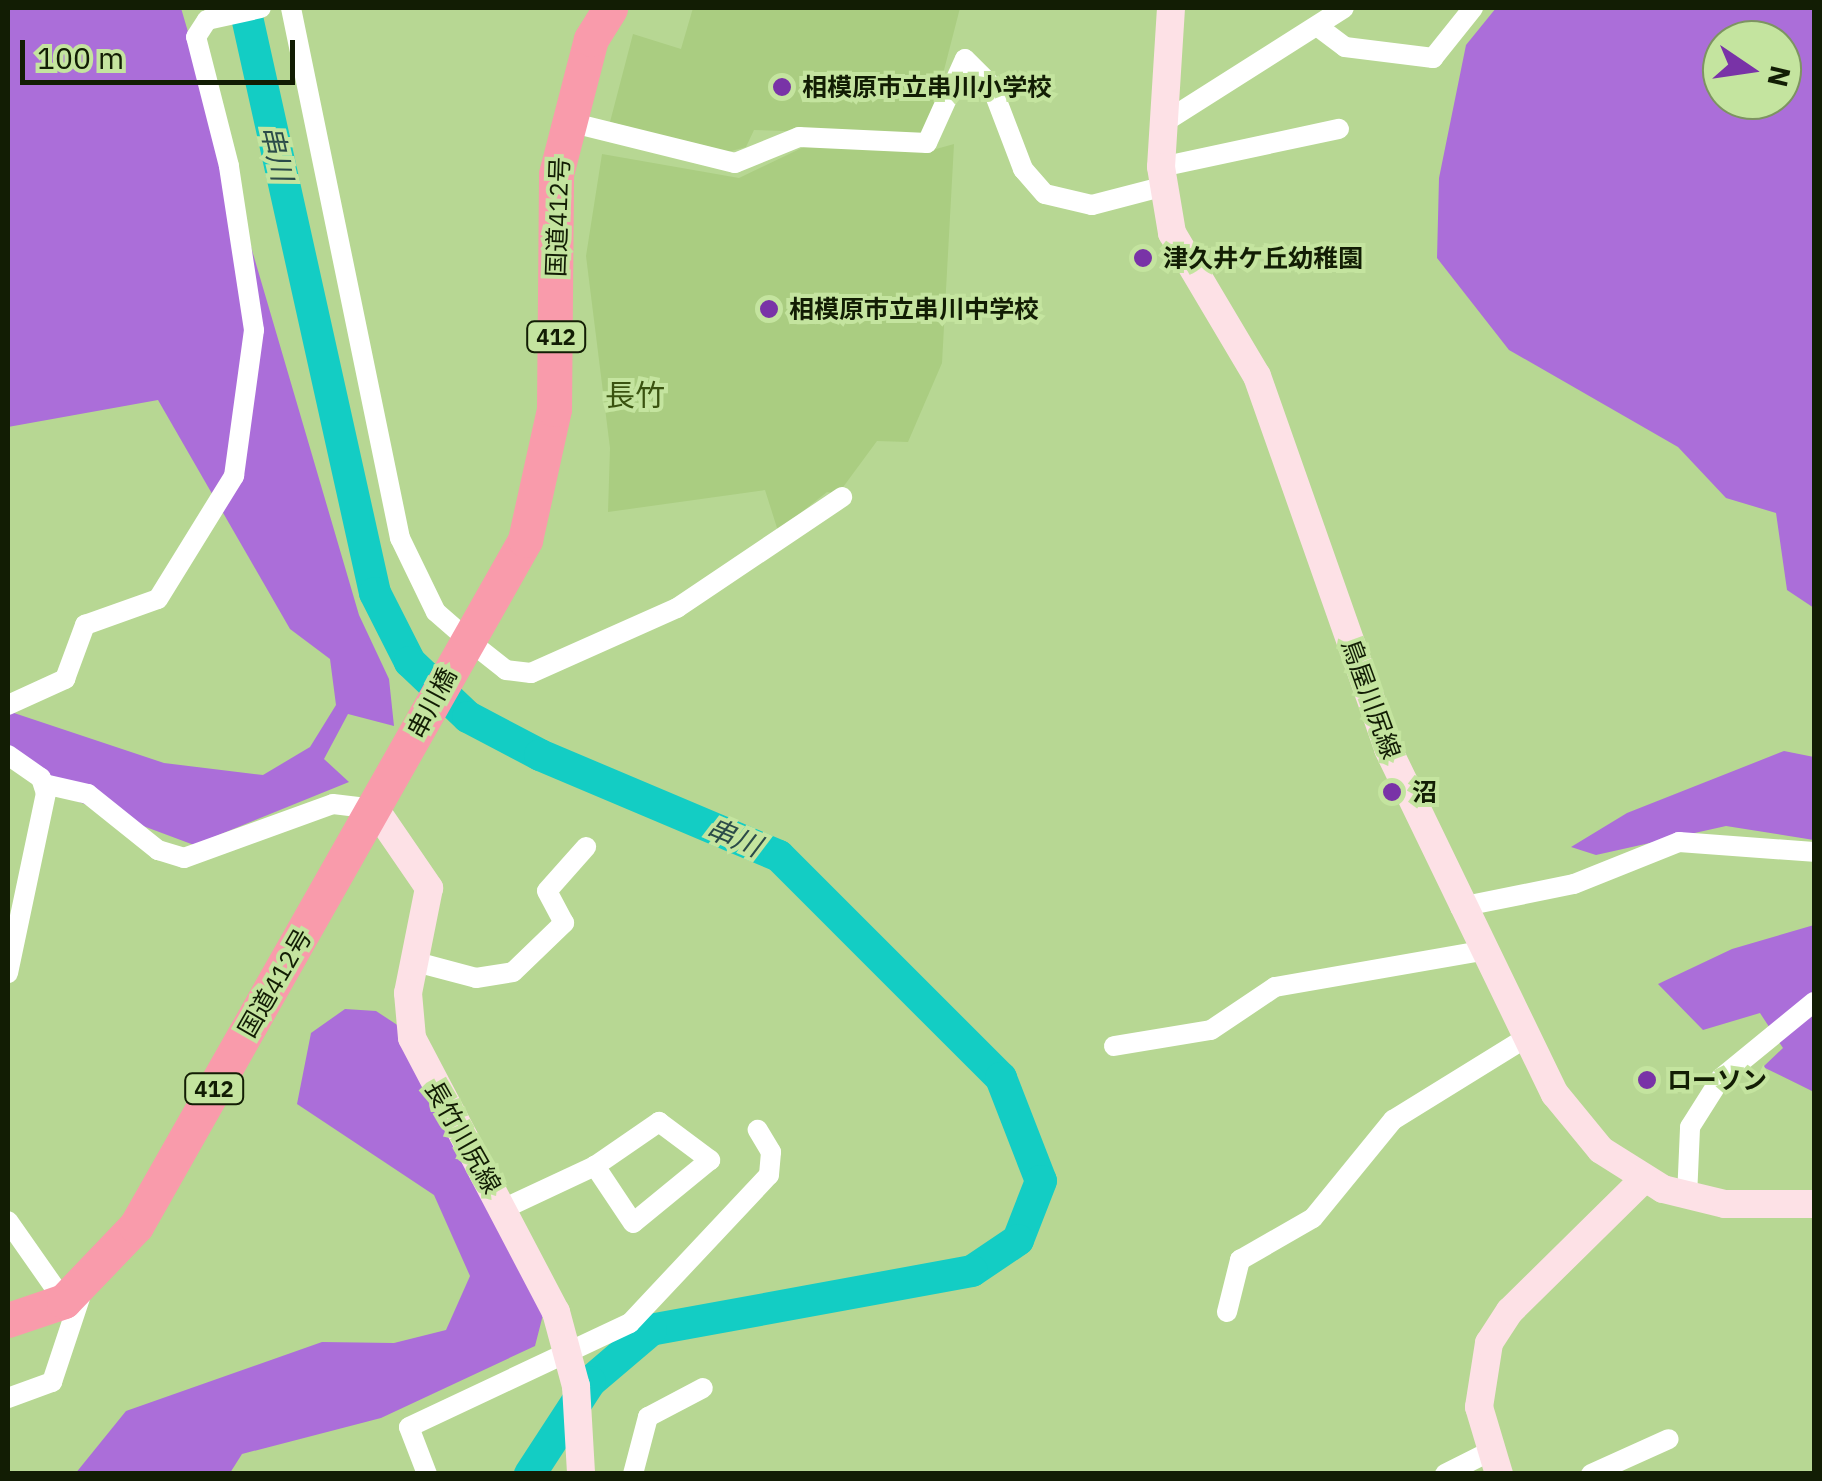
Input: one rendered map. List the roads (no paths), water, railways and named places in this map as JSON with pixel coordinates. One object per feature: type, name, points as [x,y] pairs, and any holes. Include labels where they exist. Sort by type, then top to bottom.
[{"type":"highway","name":"国道412号","points":[[463,648],[526,540],[544,479],[565,121],[610,8]]},
{"type":"highway","name":"串川橋","points":[[406,751],[463,648]]},
{"type":"highway","name":"国道412号","points":[[74,1294],[136,1226],[406,751]]},
{"type":"highway","points":[[8,1320],[74,1294]]},
{"type":"main road","name":"鳥屋川尻線","points":[[1171,8],[1161,177],[1184,260],[1257,376],[1383,737],[1460,907],[1526,1038],[1575,1124],[1643,1180],[1687,1197],[1814,1204]]},
{"type":"main road","name":"長竹川尻線","points":[[375,809],[427,881],[408,1012],[416,1051],[504,1209],[570,1354],[582,1474]]},
{"type":"main road","points":[[1494,1463],[1478,1384],[1496,1330],[1643,1180]]},
{"type":"street","points":[[8,705],[65,678],[85,625],[158,599],[234,476],[254,330],[229,166],[198,45],[207,20],[261,8]]},
{"type":"street","points":[[291,8],[400,538],[436,612],[463,648],[506,670],[531,673],[677,608],[842,498]]},
{"type":"street","points":[[1163,123],[1344,8]]},
{"type":"street","points":[[1317,26],[1346,46],[1432,58],[1473,8]]},
{"type":"street","points":[[565,121],[734,163],[799,137],[927,143],[965,59],[991,86],[1023,169],[1044,194],[1092,206],[1161,177],[1339,129]]},
{"type":"street","points":[[8,755],[44,784],[88,794],[158,850],[184,858],[334,804],[375,809]]},
{"type":"street","points":[[8,972],[44,784]]},
{"type":"street","points":[[1460,907],[1574,884],[1679,842],[1814,852]]},
{"type":"street","points":[[416,962],[476,978],[513,972],[564,923],[547,891],[586,847]]},
{"type":"street","points":[[1114,1046],[1211,1030],[1275,987],[1482,951]]},
{"type":"street","points":[[1687,1197],[1690,1126],[1721,1078],[1814,1002]]},
{"type":"street","points":[[1227,1312],[1240,1260],[1313,1218],[1393,1120],[1526,1038]]},
{"type":"street","points":[[504,1209],[596,1166],[659,1122],[710,1160],[633,1223],[596,1166]]},
{"type":"street","points":[[428,1474],[409,1427],[630,1323],[769,1175],[771,1152],[758,1130]]},
{"type":"street","points":[[8,1222],[74,1294],[52,1382],[8,1398]]},
{"type":"street","points":[[633,1474],[648,1416],[703,1388]]},
{"type":"street","points":[[1591,1474],[1669,1439]]},
{"type":"street","points":[[1445,1474],[1494,1463]]},
{"type":"waterway","name":"串川","points":[[245,8],[375,593],[410,662],[468,717],[540,755],[779,856],[1001,1078],[1041,1181],[1018,1240],[972,1271],[651,1330],[590,1382],[530,1474]]},
{"type":"place","name":"相模原市立串川小学校","points":[[782,87]]},
{"type":"place","name":"津久井ケ丘幼稚園","points":[[1143,258]]},
{"type":"place","name":"相模原市立串川中学校","points":[[769,309]]},
{"type":"place","name":"沼","points":[[1392,792]]},
{"type":"place","name":"ローソン","points":[[1647,1080]]},
{"type":"district","name":"長竹","points":[[635,395]]}]
